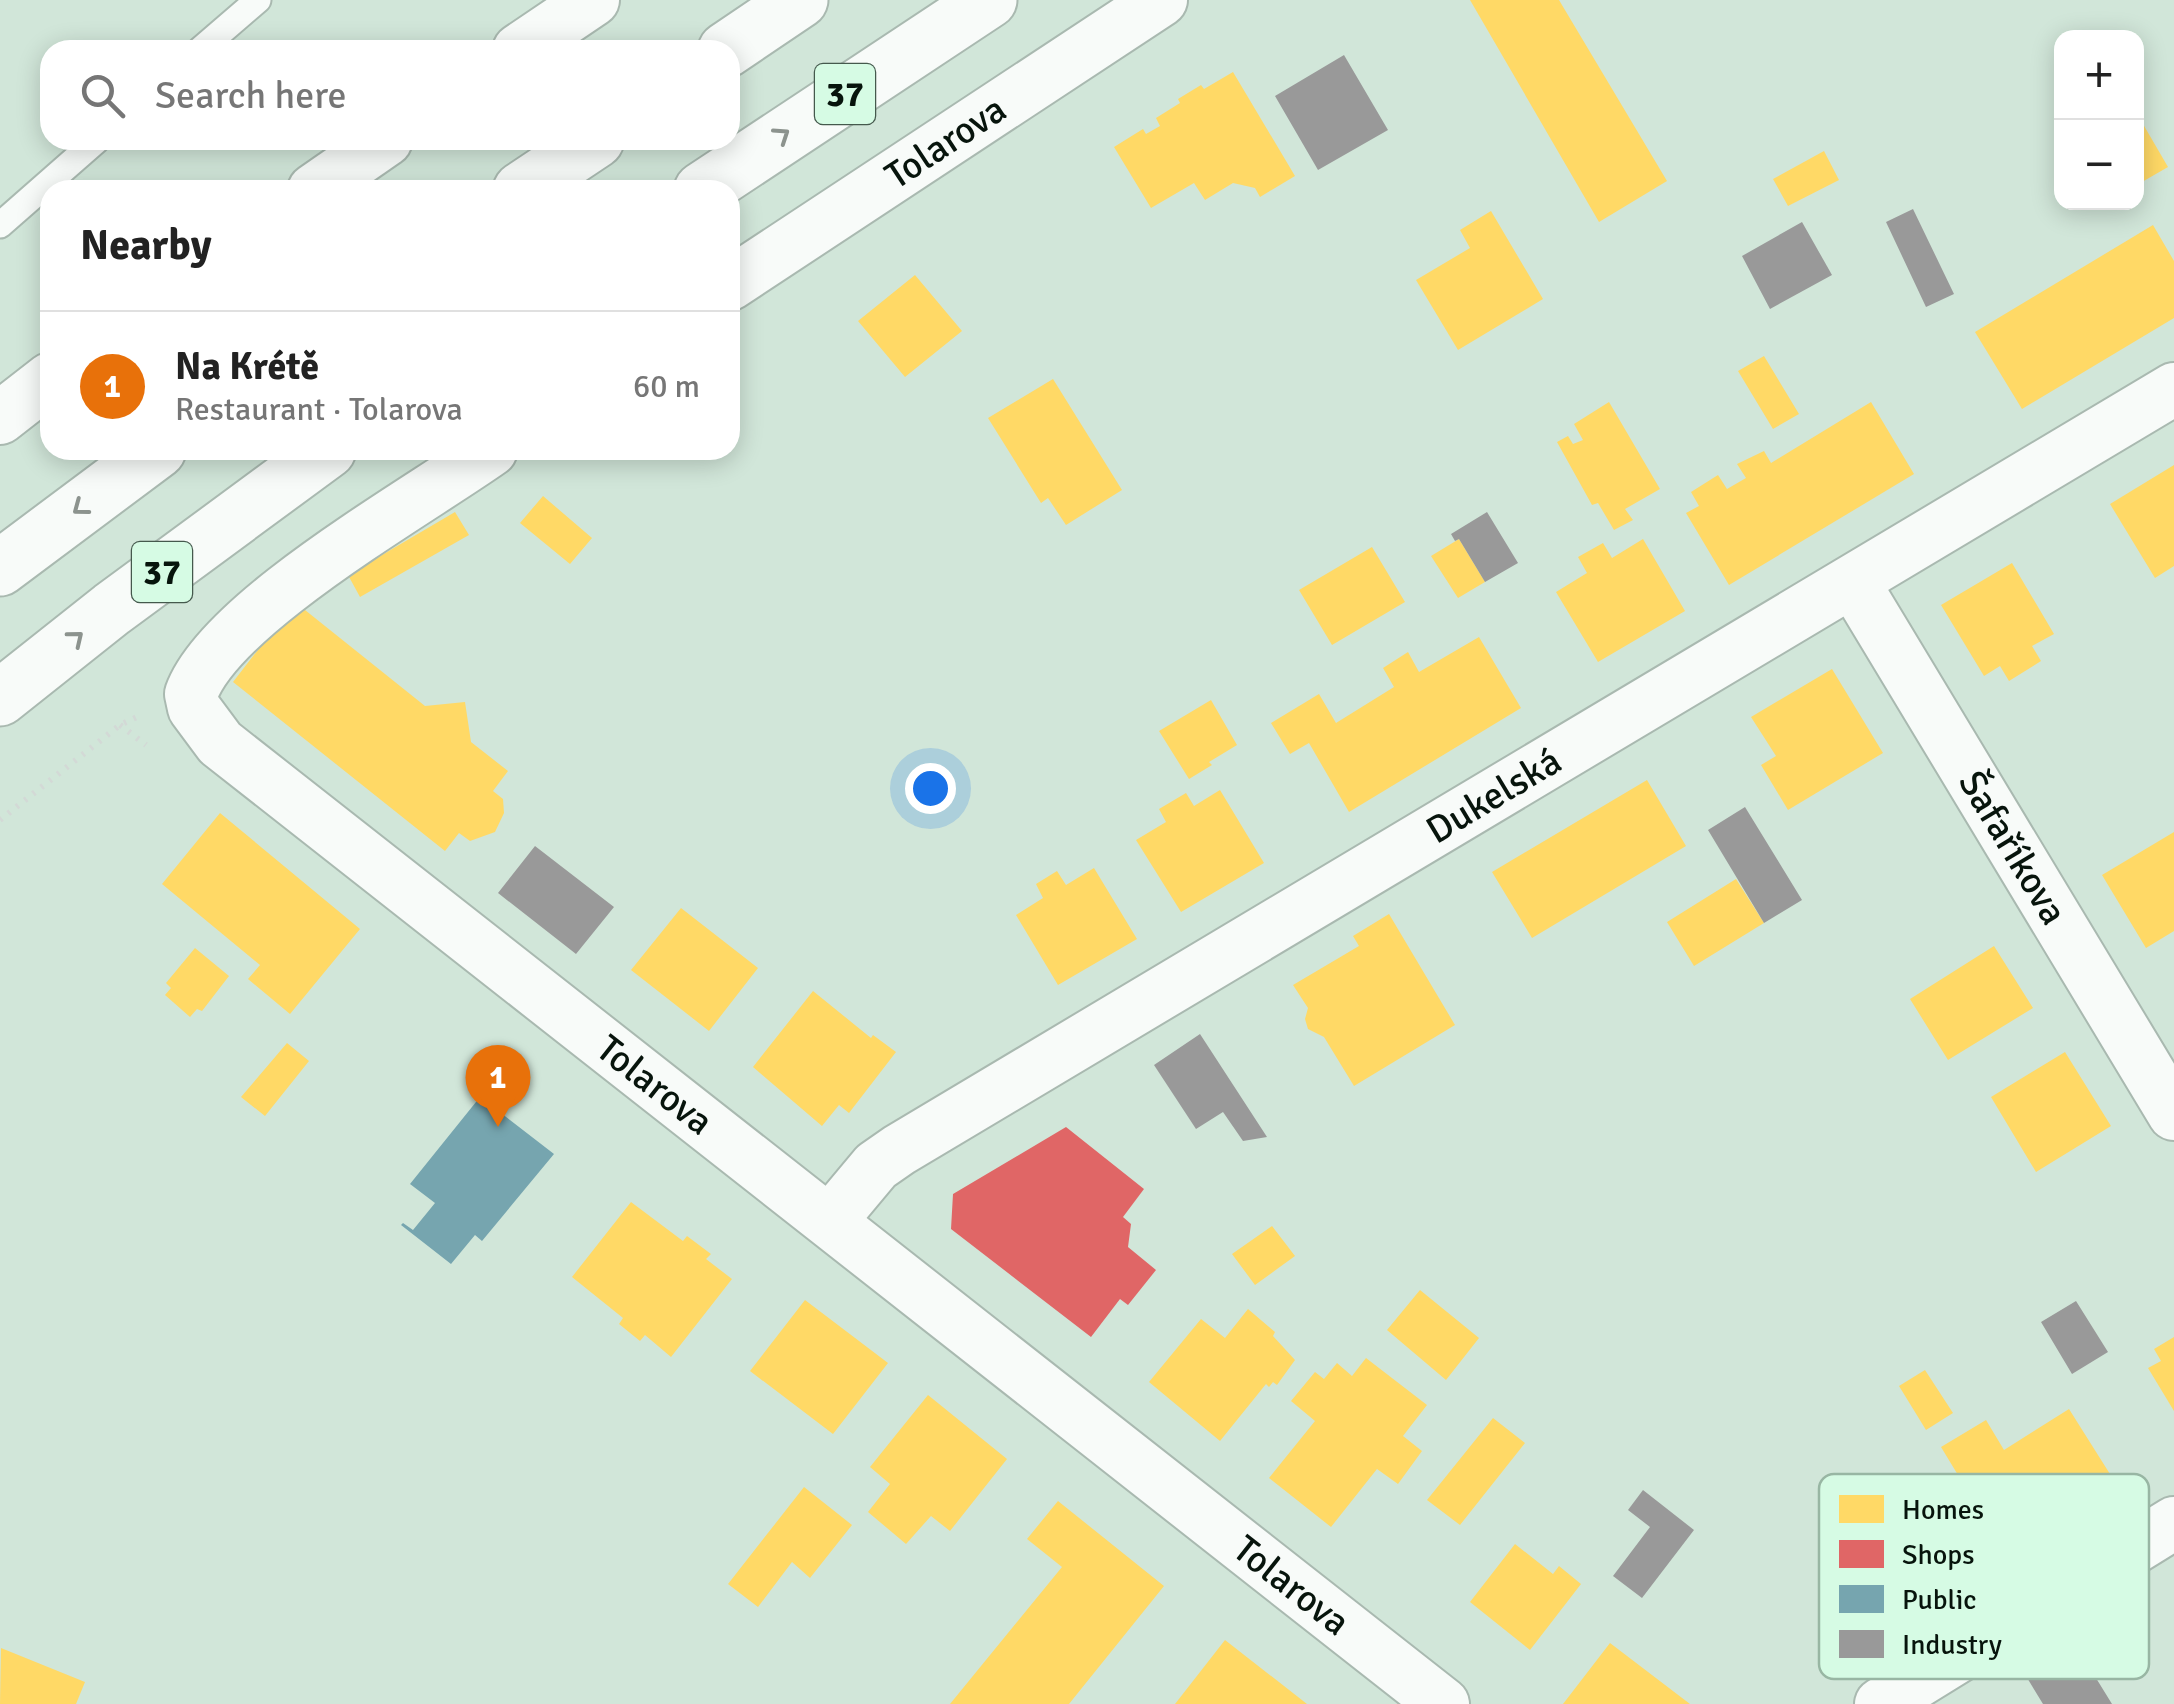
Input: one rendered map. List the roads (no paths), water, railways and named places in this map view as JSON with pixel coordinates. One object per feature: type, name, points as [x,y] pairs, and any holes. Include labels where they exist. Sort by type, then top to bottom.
[{"type":"main road","points":[[740,41],[800,0]]},
{"type":"main road","name":"37","points":[[717,180],[989,0]]},
{"type":"main road","points":[[537,180],[581,150]]},
{"type":"main road","points":[[0,568],[145,460]]},
{"type":"main road","name":"37","points":[[0,698],[112,609],[314,460]]},
{"type":"street","points":[[534,40],[593,0]]},
{"type":"street","name":"Tolarova","points":[[740,277],[1162,0]]},
{"type":"street","points":[[328,180],[372,150]]},
{"type":"street","points":[[0,418],[40,387]]},
{"type":"street","name":"Dukelská","points":[[830,1220],[876,1166],[899,1150],[2174,390]]},
{"type":"street","name":"Tolarova","points":[[476,460],[315,569],[266,606],[210,658],[191,694],[194,708],[220,743],[1442,1704]]},
{"type":"street","name":"Šafaříkova","points":[[1853,582],[2174,1114]]},
{"type":"street","points":[[2149,1538],[2174,1523]]},
{"type":"street","points":[[1880,1704],[1921,1679]]},
{"type":"lane","points":[[212,40],[258,0]]},
{"type":"lane","points":[[51,180],[86,150]]},
{"type":"lane","points":[[0,225],[40,190]]},
{"type":"place","name":"Na Krétě","points":[[498,1127]]}]
